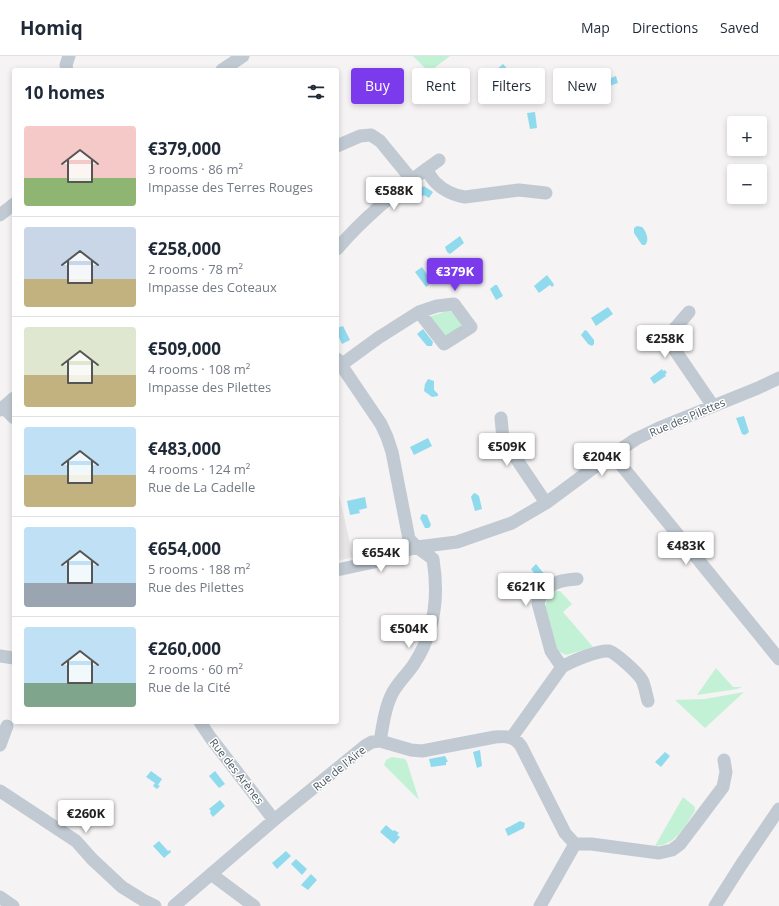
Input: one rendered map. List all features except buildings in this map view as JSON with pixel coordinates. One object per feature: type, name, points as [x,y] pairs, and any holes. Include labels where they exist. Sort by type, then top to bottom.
[{"type":"street","points":[[67,68],[69,56]]},
{"type":"street","points":[[225,68],[243,56]]},
{"type":"street","points":[[339,145],[360,136],[371,135],[380,141],[412,180]]},
{"type":"street","points":[[339,247],[371,214],[439,160]]},
{"type":"street","points":[[426,169],[436,183],[459,196],[465,197],[519,190],[546,193]]},
{"type":"street","points":[[0,215],[12,206]]},
{"type":"street","points":[[419,312],[339,362],[381,424],[387,437],[392,452],[406,530],[409,539],[433,559],[437,584],[435,610],[430,630],[420,654],[413,666],[395,688],[390,697],[380,741],[411,750],[422,751],[495,737],[512,737],[519,744],[565,833],[575,844],[591,844],[659,853],[672,850],[680,844],[723,787],[726,772],[724,760]]},
{"type":"street","points":[[689,312],[672,333],[670,342],[712,406]]},
{"type":"street","name":"Rue des Pilettes","points":[[339,570],[374,562],[417,547],[457,542],[517,520],[546,503],[596,466],[642,436],[779,378]]},
{"type":"street","points":[[12,400],[2,409],[12,416]]},
{"type":"street","points":[[501,418],[503,439],[546,503]]},
{"type":"street","points":[[613,455],[779,659]]},
{"type":"street","points":[[562,666],[551,651],[538,603],[540,596],[554,583],[563,580],[577,579]]},
{"type":"street","points":[[512,737],[562,666],[572,660],[602,652],[614,653],[641,679],[648,701]]},
{"type":"street","points":[[0,656],[12,658]]},
{"type":"street","name":"Rue des Arènes","points":[[201,724],[274,820]]},
{"type":"street","points":[[0,745],[7,726]]},
{"type":"street","name":"Rue de l'Aire","points":[[174,906],[274,820],[364,746],[372,742],[380,741]]},
{"type":"street","points":[[0,791],[76,841],[122,887],[154,906]]},
{"type":"street","points":[[715,906],[779,809]]},
{"type":"street","points":[[540,906],[575,844]]},
{"type":"street","points":[[211,874],[254,906]]},
{"type":"street","points":[[0,897],[13,906]]},
{"type":"shaded area","points":[[339,494],[353,557],[339,560]]},
{"type":"green space","points":[[413,56],[450,56],[434,68],[425,68]]},
{"type":"green space","points":[[447,311],[457,312],[464,325],[446,339],[429,317]]},
{"type":"green space","points":[[556,591],[560,591],[572,604],[563,612],[593,647],[566,655],[557,649],[545,607],[547,600]]},
{"type":"green space","points":[[716,668],[733,687],[742,687],[697,695]]},
{"type":"green space","points":[[744,692],[705,728],[675,700],[705,699]]},
{"type":"green space","points":[[392,757],[405,759],[407,762],[419,800],[384,765],[386,760]]},
{"type":"green space","points":[[683,797],[695,807],[695,811],[674,839],[662,845],[655,846]]},
{"type":"water","points":[[503,64],[507,68],[498,68]]},
{"type":"water","points":[[616,76],[618,83],[611,85],[611,78]]},
{"type":"water","points":[[535,112],[537,128],[530,129],[527,113]]},
{"type":"water","points":[[424,186],[433,192],[429,198],[424,195],[419,198],[416,195],[416,191]]},
{"type":"water","points":[[637,226],[642,227],[646,233],[647,241],[645,245],[642,245],[634,233],[634,228]]},
{"type":"water","points":[[460,236],[464,243],[450,254],[447,252],[445,247]]},
{"type":"water","points":[[422,267],[432,282],[426,287],[415,272]]},
{"type":"water","points":[[547,275],[554,285],[552,287],[550,285],[539,293],[534,286]]},
{"type":"water","points":[[497,285],[503,296],[496,300],[490,289]]},
{"type":"water","points":[[608,307],[613,314],[596,326],[591,318]]},
{"type":"water","points":[[343,326],[350,340],[342,344],[339,337],[339,327]]},
{"type":"water","points":[[423,329],[433,342],[432,346],[427,346],[417,334]]},
{"type":"water","points":[[585,330],[594,340],[594,344],[592,346],[588,344],[581,335]]},
{"type":"water","points":[[662,369],[667,373],[665,374],[666,376],[654,384],[650,378]]},
{"type":"water","points":[[428,379],[434,381],[434,390],[438,396],[432,397],[424,391],[425,384]]},
{"type":"water","points":[[744,416],[749,432],[745,435],[742,434],[736,418]]},
{"type":"water","points":[[428,438],[432,446],[414,455],[410,447]]},
{"type":"water","points":[[475,493],[479,496],[482,509],[475,511],[471,497]]},
{"type":"water","points":[[365,497],[367,508],[359,510],[360,513],[350,515],[347,501]]},
{"type":"water","points":[[422,514],[427,515],[431,525],[429,528],[425,528],[420,518]]},
{"type":"water","points":[[536,564],[545,575],[544,578],[539,579],[531,569]]},
{"type":"water","points":[[480,750],[482,766],[477,768],[473,752]]},
{"type":"water","points":[[665,752],[670,756],[661,767],[655,762]]},
{"type":"water","points":[[445,756],[448,762],[446,762],[446,765],[431,767],[429,759]]},
{"type":"water","points":[[151,771],[162,779],[158,785],[160,786],[157,789],[153,786],[155,783],[146,777]]},
{"type":"water","points":[[215,771],[225,784],[219,788],[209,776]]},
{"type":"water","points":[[220,800],[225,806],[213,817],[209,809]]},
{"type":"water","points":[[520,821],[525,823],[524,828],[508,836],[505,829]]},
{"type":"water","points":[[386,825],[393,831],[394,830],[399,833],[397,835],[400,837],[394,844],[380,832]]},
{"type":"water","points":[[159,841],[168,851],[170,850],[171,852],[164,858],[153,846]]},
{"type":"water","points":[[286,851],[291,856],[277,869],[272,863]]},
{"type":"water","points":[[296,859],[307,869],[302,875],[291,864]]},
{"type":"water","points":[[311,874],[317,880],[308,890],[301,885]]}]
